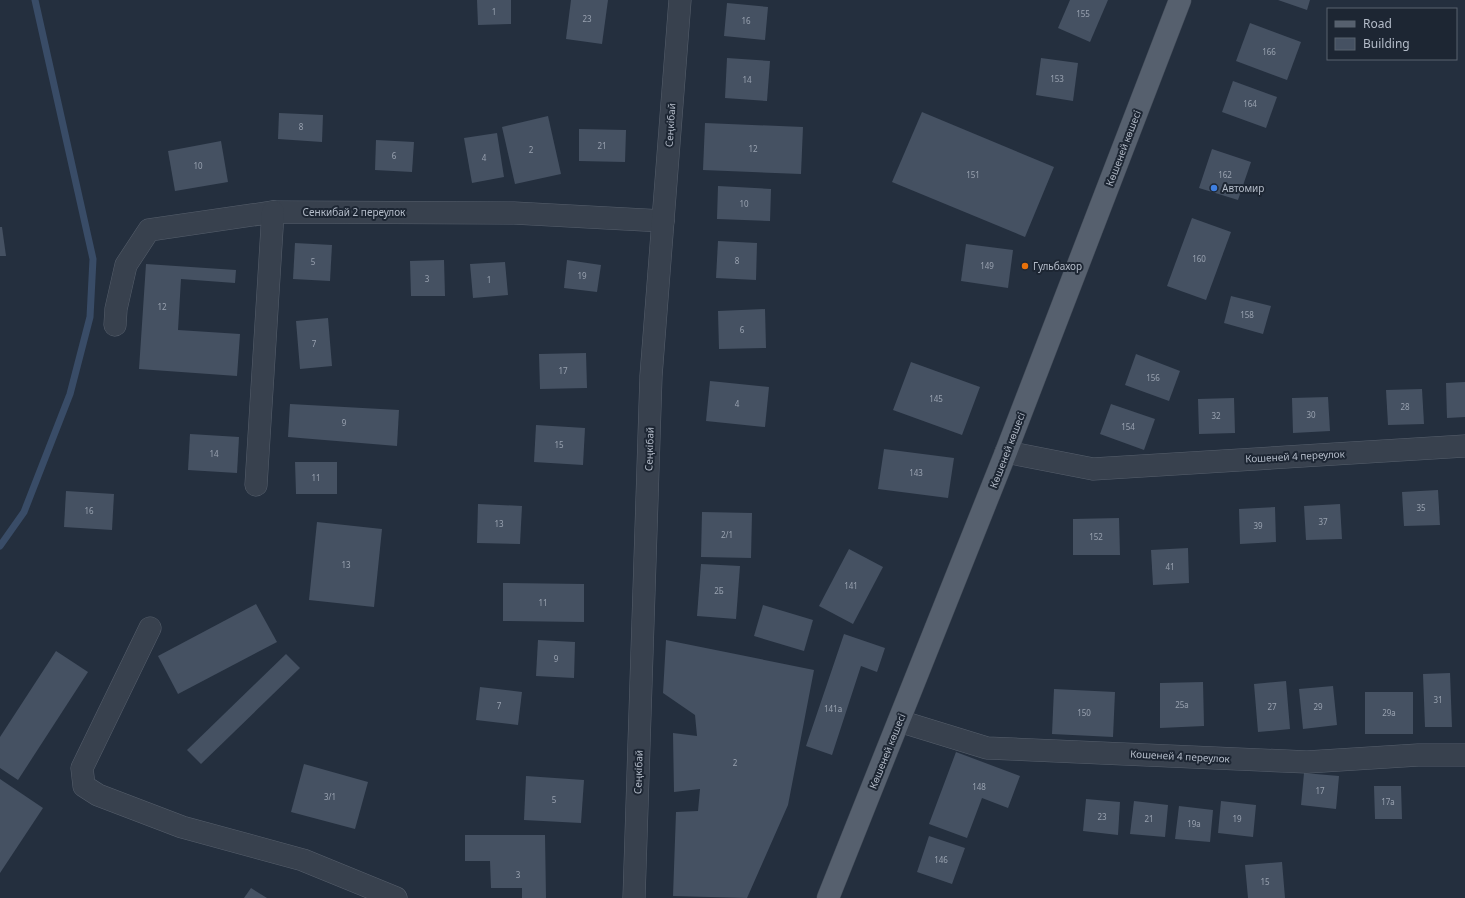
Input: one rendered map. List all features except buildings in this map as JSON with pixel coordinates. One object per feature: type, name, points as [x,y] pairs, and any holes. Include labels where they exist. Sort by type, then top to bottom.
[{"type":"main road","name":"Көшеней көшесі","points":[[828,898],[1006,452],[1180,0]]},
{"type":"street","name":"Сеңкібай","points":[[634,898],[651,376],[680,0]]},
{"type":"street","name":"Сенкибай 2 переулок","points":[[115,325],[116,309],[126,266],[149,230],[273,212],[514,213],[663,221]]},
{"type":"street","points":[[256,485],[273,212]]},
{"type":"street","name":"Кошеней 4 переулок","points":[[1006,452],[1093,469],[1465,446]]},
{"type":"street","points":[[150,628],[82,768],[84,786],[98,795],[182,827],[303,860],[396,898]]},
{"type":"street","name":"Кошеней 4 переулок","points":[[899,721],[987,748],[1307,762],[1418,755],[1465,755]]},
{"type":"waterway","points":[[0,546],[24,512],[70,394],[90,317],[93,259],[35,0]]},
{"type":"place","name":"Автомир","points":[[1214,188]]},
{"type":"place","name":"Гульбахор","points":[[1025,266]]}]
